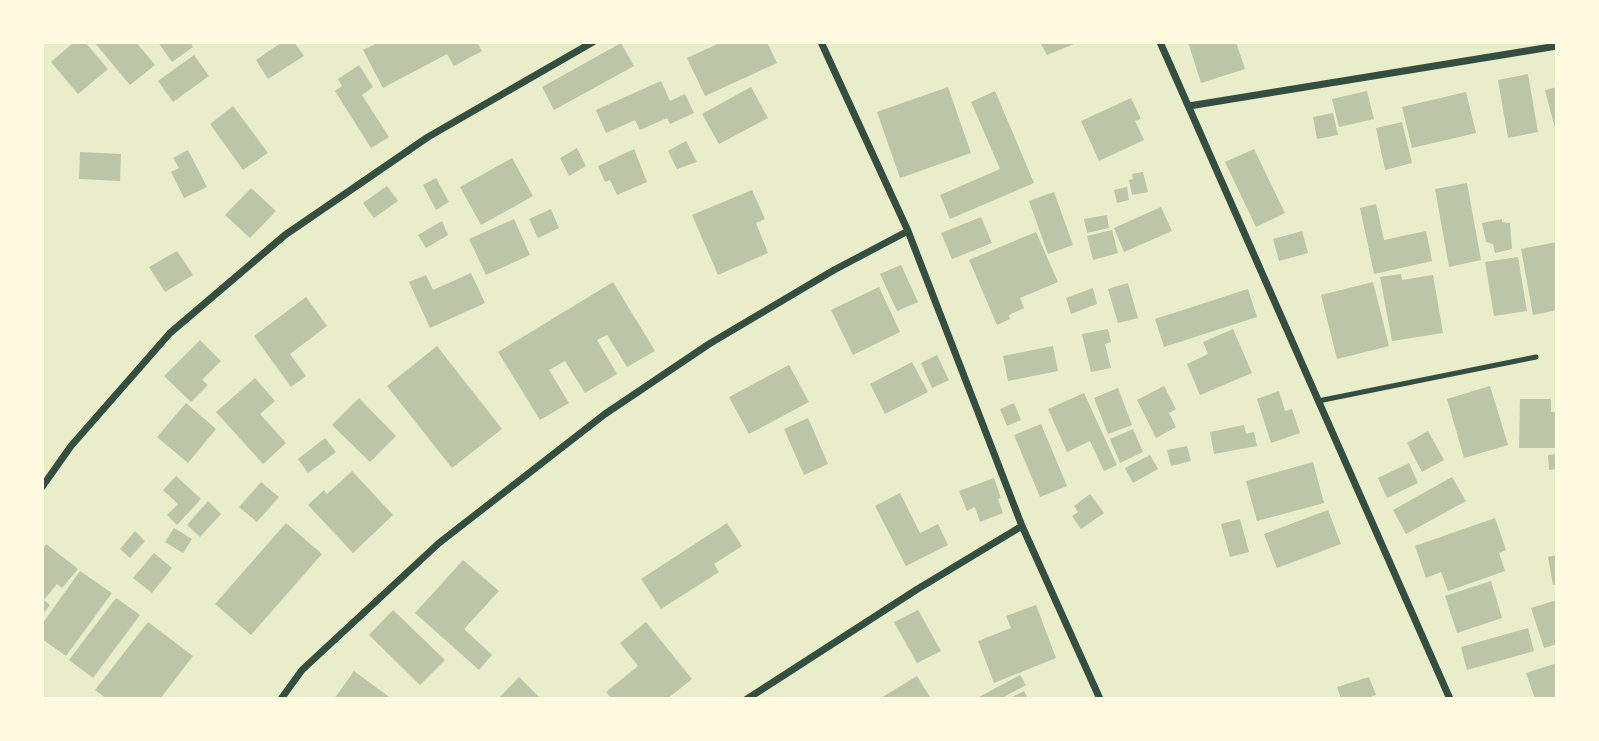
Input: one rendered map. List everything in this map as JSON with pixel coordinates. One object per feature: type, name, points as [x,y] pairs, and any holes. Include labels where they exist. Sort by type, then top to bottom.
[{"type":"street","points":[[42,487],[71,446],[170,333],[285,235],[428,136],[593,42]]},
{"type":"street","points":[[821,42],[908,231],[1022,526],[1100,699]]},
{"type":"street","points":[[1160,42],[1450,699]]},
{"type":"street","points":[[1189,106],[1557,46]]},
{"type":"street","points":[[281,699],[302,670],[439,543],[605,414],[709,344],[834,270],[908,231]]},
{"type":"street","points":[[747,699],[916,590],[1022,526]]},
{"type":"lane","points":[[1318,401],[1536,357]]},
{"type":"building","points":[[74,42],[85,42],[108,69],[78,94],[51,62]]},
{"type":"building","points":[[94,42],[136,42],[155,65],[130,85]]},
{"type":"building","points":[[158,42],[190,42],[193,47],[172,62]]},
{"type":"building","points":[[282,42],[294,42],[304,56],[268,79],[256,60]]},
{"type":"building","points":[[374,42],[477,42],[482,51],[454,66],[447,54],[383,88],[363,50],[375,44]]},
{"type":"building","points":[[722,42],[767,42],[777,63],[705,96],[687,58]]},
{"type":"building","points":[[1040,42],[1079,42],[1047,55]]},
{"type":"building","points":[[1188,42],[1236,42],[1245,69],[1201,83]]},
{"type":"building","points":[[621,43],[634,66],[554,110],[542,87]]},
{"type":"building","points":[[194,55],[209,76],[173,102],[158,81]]},
{"type":"building","points":[[359,65],[373,87],[362,95],[389,137],[371,148],[335,91],[342,86],[338,79]]},
{"type":"building","points":[[1528,74],[1538,132],[1508,138],[1498,80]]},
{"type":"building","points":[[661,81],[670,101],[685,94],[694,113],[670,124],[667,118],[640,130],[635,120],[606,133],[596,110]]},
{"type":"building","points":[[751,87],[768,118],[719,144],[702,114]]},
{"type":"building","points":[[948,87],[971,153],[900,178],[877,112]]},
{"type":"building","points":[[1557,87],[1557,132],[1556,132],[1545,90]]},
{"type":"building","points":[[995,91],[1034,183],[950,219],[940,195],[1000,169],[971,102]]},
{"type":"building","points":[[1367,91],[1374,119],[1339,127],[1332,99]]},
{"type":"building","points":[[1466,92],[1476,133],[1412,148],[1402,107]]},
{"type":"building","points":[[1131,98],[1141,119],[1135,121],[1144,140],[1099,161],[1081,121]]},
{"type":"building","points":[[233,106],[268,153],[243,170],[210,124]]},
{"type":"building","points":[[1333,113],[1338,135],[1317,139],[1313,117]]},
{"type":"building","points":[[1402,122],[1412,163],[1385,170],[1376,128]]},
{"type":"building","points":[[686,141],[697,162],[677,169],[668,151]]},
{"type":"building","points":[[577,148],[586,166],[569,176],[560,158]]},
{"type":"building","points":[[634,149],[647,182],[617,195],[610,180],[605,182],[598,166]]},
{"type":"building","points":[[1254,149],[1285,213],[1256,227],[1225,162]]},
{"type":"building","points":[[188,150],[207,187],[184,198],[171,172],[179,168],[173,158]]},
{"type":"building","points":[[80,152],[121,154],[120,181],[79,179]]},
{"type":"building","points":[[512,158],[533,196],[481,225],[460,187]]},
{"type":"building","points":[[1143,172],[1148,192],[1132,195],[1129,180],[1133,179],[1132,174]]},
{"type":"building","points":[[436,178],[449,202],[436,210],[423,185]]},
{"type":"building","points":[[1467,183],[1481,260],[1449,267],[1435,189]]},
{"type":"building","points":[[387,186],[398,201],[374,218],[363,203]]},
{"type":"building","points":[[1127,187],[1129,200],[1117,203],[1114,190]]},
{"type":"building","points":[[251,188],[276,211],[250,238],[225,215]]},
{"type":"building","points":[[752,190],[765,219],[756,223],[768,253],[718,275],[692,215]]},
{"type":"building","points":[[1054,192],[1073,245],[1048,254],[1029,201]]},
{"type":"building","points":[[1376,204],[1384,240],[1426,231],[1432,261],[1374,274],[1360,208]]},
{"type":"building","points":[[1161,207],[1172,231],[1124,252],[1114,228]]},
{"type":"building","points":[[551,209],[559,228],[538,238],[529,219]]},
{"type":"building","points":[[1107,215],[1109,228],[1087,233],[1084,219]]},
{"type":"building","points":[[981,217],[992,243],[952,259],[941,233]]},
{"type":"building","points":[[514,219],[530,255],[486,275],[469,239]]},
{"type":"building","points":[[1502,219],[1502,222],[1510,223],[1512,249],[1495,253],[1493,244],[1486,242],[1482,223]]},
{"type":"building","points":[[442,221],[448,235],[426,248],[418,235]]},
{"type":"building","points":[[1112,230],[1118,253],[1093,260],[1087,236]]},
{"type":"building","points":[[1302,231],[1308,253],[1279,261],[1273,239]]},
{"type":"building","points":[[1036,232],[1058,282],[1020,298],[1024,308],[997,325],[969,260]]},
{"type":"building","points":[[1557,242],[1557,310],[1533,315],[1521,249]]},
{"type":"building","points":[[177,251],[193,275],[165,292],[149,267]]},
{"type":"building","points":[[1518,257],[1527,311],[1494,316],[1485,262]]},
{"type":"building","points":[[901,265],[918,302],[897,311],[880,274]]},
{"type":"building","points":[[471,273],[485,303],[430,328],[409,282],[426,275],[433,290]]},
{"type":"building","points":[[1401,274],[1402,280],[1433,275],[1443,333],[1392,341],[1380,277]]},
{"type":"building","points":[[613,282],[655,351],[627,367],[607,335],[597,340],[617,374],[585,393],[565,361],[549,370],[569,403],[540,420],[498,352]]},
{"type":"building","points":[[1373,282],[1389,346],[1337,359],[1321,295]]},
{"type":"building","points":[[1128,283],[1138,318],[1118,323],[1108,289]]},
{"type":"building","points":[[879,287],[900,332],[853,355],[831,310]]},
{"type":"building","points":[[1093,288],[1097,304],[1071,314],[1066,298]]},
{"type":"building","points":[[1248,289],[1257,317],[1164,347],[1155,319]]},
{"type":"building","points":[[306,297],[327,326],[290,354],[306,376],[291,387],[254,336]]},
{"type":"building","points":[[1108,329],[1111,342],[1105,344],[1111,368],[1091,372],[1082,334]]},
{"type":"building","points":[[1233,329],[1252,373],[1200,395],[1187,364],[1208,354],[1203,342]]},
{"type":"building","points":[[200,340],[221,361],[202,380],[208,385],[191,402],[164,376]]},
{"type":"building","points":[[437,346],[502,429],[452,468],[387,386]]},
{"type":"building","points":[[1053,346],[1058,371],[1008,381],[1003,356]]},
{"type":"building","points":[[937,355],[949,380],[932,388],[921,363]]},
{"type":"building","points":[[912,362],[928,392],[885,414],[870,384]]},
{"type":"building","points":[[789,365],[809,402],[749,434],[729,397]]},
{"type":"building","points":[[255,378],[275,401],[260,414],[286,443],[263,464],[216,412]]},
{"type":"building","points":[[1164,386],[1176,409],[1169,413],[1176,427],[1156,438],[1137,400]]},
{"type":"building","points":[[1490,386],[1508,445],[1464,458],[1447,399]]},
{"type":"building","points":[[1118,388],[1132,425],[1108,434],[1094,398]]},
{"type":"building","points":[[1279,391],[1285,411],[1292,409],[1300,433],[1271,443],[1257,399]]},
{"type":"building","points":[[1084,393],[1117,465],[1104,471],[1090,441],[1067,452],[1048,409]]},
{"type":"building","points":[[359,398],[396,436],[370,462],[332,425]]},
{"type":"building","points":[[1520,399],[1551,399],[1551,412],[1557,412],[1557,448],[1519,448]]},
{"type":"building","points":[[186,403],[216,429],[188,463],[157,437]]},
{"type":"building","points":[[1014,403],[1021,420],[1007,426],[1000,409]]},
{"type":"building","points":[[808,418],[828,464],[804,475],[784,429]]},
{"type":"building","points":[[1041,424],[1067,486],[1040,497],[1014,435]]},
{"type":"building","points":[[1244,425],[1246,434],[1254,432],[1257,446],[1214,454],[1210,432]]},
{"type":"building","points":[[1133,429],[1143,452],[1120,463],[1110,439]]},
{"type":"building","points":[[1428,431],[1444,460],[1422,472],[1407,443]]},
{"type":"building","points":[[325,438],[336,452],[308,473],[298,459]]},
{"type":"building","points":[[1187,446],[1191,461],[1171,466],[1167,450]]},
{"type":"building","points":[[1557,454],[1557,469],[1549,470],[1548,455]]},
{"type":"building","points":[[1150,455],[1158,469],[1133,483],[1125,468]]},
{"type":"building","points":[[1313,462],[1324,503],[1257,521],[1246,481]]},
{"type":"building","points":[[1409,463],[1418,483],[1387,498],[1378,478]]},
{"type":"building","points":[[352,471],[393,515],[353,553],[308,505],[324,490],[327,494]]},
{"type":"building","points":[[176,476],[201,499],[177,525],[167,515],[178,504],[163,490]]},
{"type":"building","points":[[1452,477],[1466,501],[1406,534],[1393,510]]},
{"type":"building","points":[[994,478],[1003,513],[980,522],[975,507],[967,511],[959,491]]},
{"type":"building","points":[[261,482],[279,497],[257,522],[239,507]]},
{"type":"building","points":[[900,493],[920,533],[938,524],[948,545],[906,566],[875,506]]},
{"type":"building","points":[[1090,494],[1104,513],[1081,529],[1072,516],[1078,512],[1074,506]]},
{"type":"building","points":[[208,501],[221,514],[200,537],[187,525]]},
{"type":"building","points":[[1328,510],[1341,544],[1277,568],[1264,534]]},
{"type":"building","points":[[1495,518],[1506,550],[1499,553],[1505,571],[1448,591],[1441,572],[1426,578],[1415,546]]},
{"type":"building","points":[[1240,519],[1249,552],[1230,557],[1221,524]]},
{"type":"building","points":[[286,523],[322,554],[251,635],[215,604]]},
{"type":"building","points":[[727,523],[742,546],[714,564],[719,572],[661,609],[641,579]]},
{"type":"building","points":[[174,528],[192,539],[183,553],[165,542]]},
{"type":"building","points":[[135,531],[145,541],[130,558],[120,549]]},
{"type":"building","points":[[46,544],[78,569],[62,588],[57,584],[44,600],[50,605],[42,615],[42,549]]},
{"type":"building","points":[[154,553],[172,568],[152,593],[133,578]]},
{"type":"building","points":[[1557,555],[1557,584],[1553,585],[1548,557]]},
{"type":"building","points":[[463,560],[499,591],[464,629],[492,655],[479,670],[415,613]]},
{"type":"building","points":[[80,571],[112,593],[66,656],[42,639],[42,624]]},
{"type":"building","points":[[1491,581],[1502,618],[1457,633],[1445,596]]},
{"type":"building","points":[[116,598],[140,615],[93,678],[69,660]]},
{"type":"building","points":[[1557,600],[1557,644],[1544,648],[1531,608]]},
{"type":"building","points":[[1036,605],[1056,658],[994,683],[978,641],[1011,628],[1006,616]]},
{"type":"building","points":[[393,610],[445,660],[420,685],[369,635]]},
{"type":"building","points":[[918,610],[941,651],[917,663],[894,622]]},
{"type":"building","points":[[148,622],[193,656],[160,699],[107,699],[95,690]]},
{"type":"building","points":[[646,622],[692,679],[667,699],[612,699],[606,692],[638,666],[620,643]]},
{"type":"building","points":[[1528,628],[1534,651],[1467,670],[1461,647]]},
{"type":"building","points":[[1557,663],[1557,699],[1535,699],[1526,673]]},
{"type":"building","points":[[354,671],[392,699],[334,699]]},
{"type":"building","points":[[1020,675],[1026,685],[1000,699],[979,697]]},
{"type":"building","points":[[917,676],[931,699],[879,699]]},
{"type":"building","points":[[519,677],[541,699],[498,699]]},
{"type":"building","points":[[1369,677],[1376,695],[1364,699],[1341,699],[1337,687]]},
{"type":"building","points":[[1024,691],[1028,699],[1008,699]]}]
